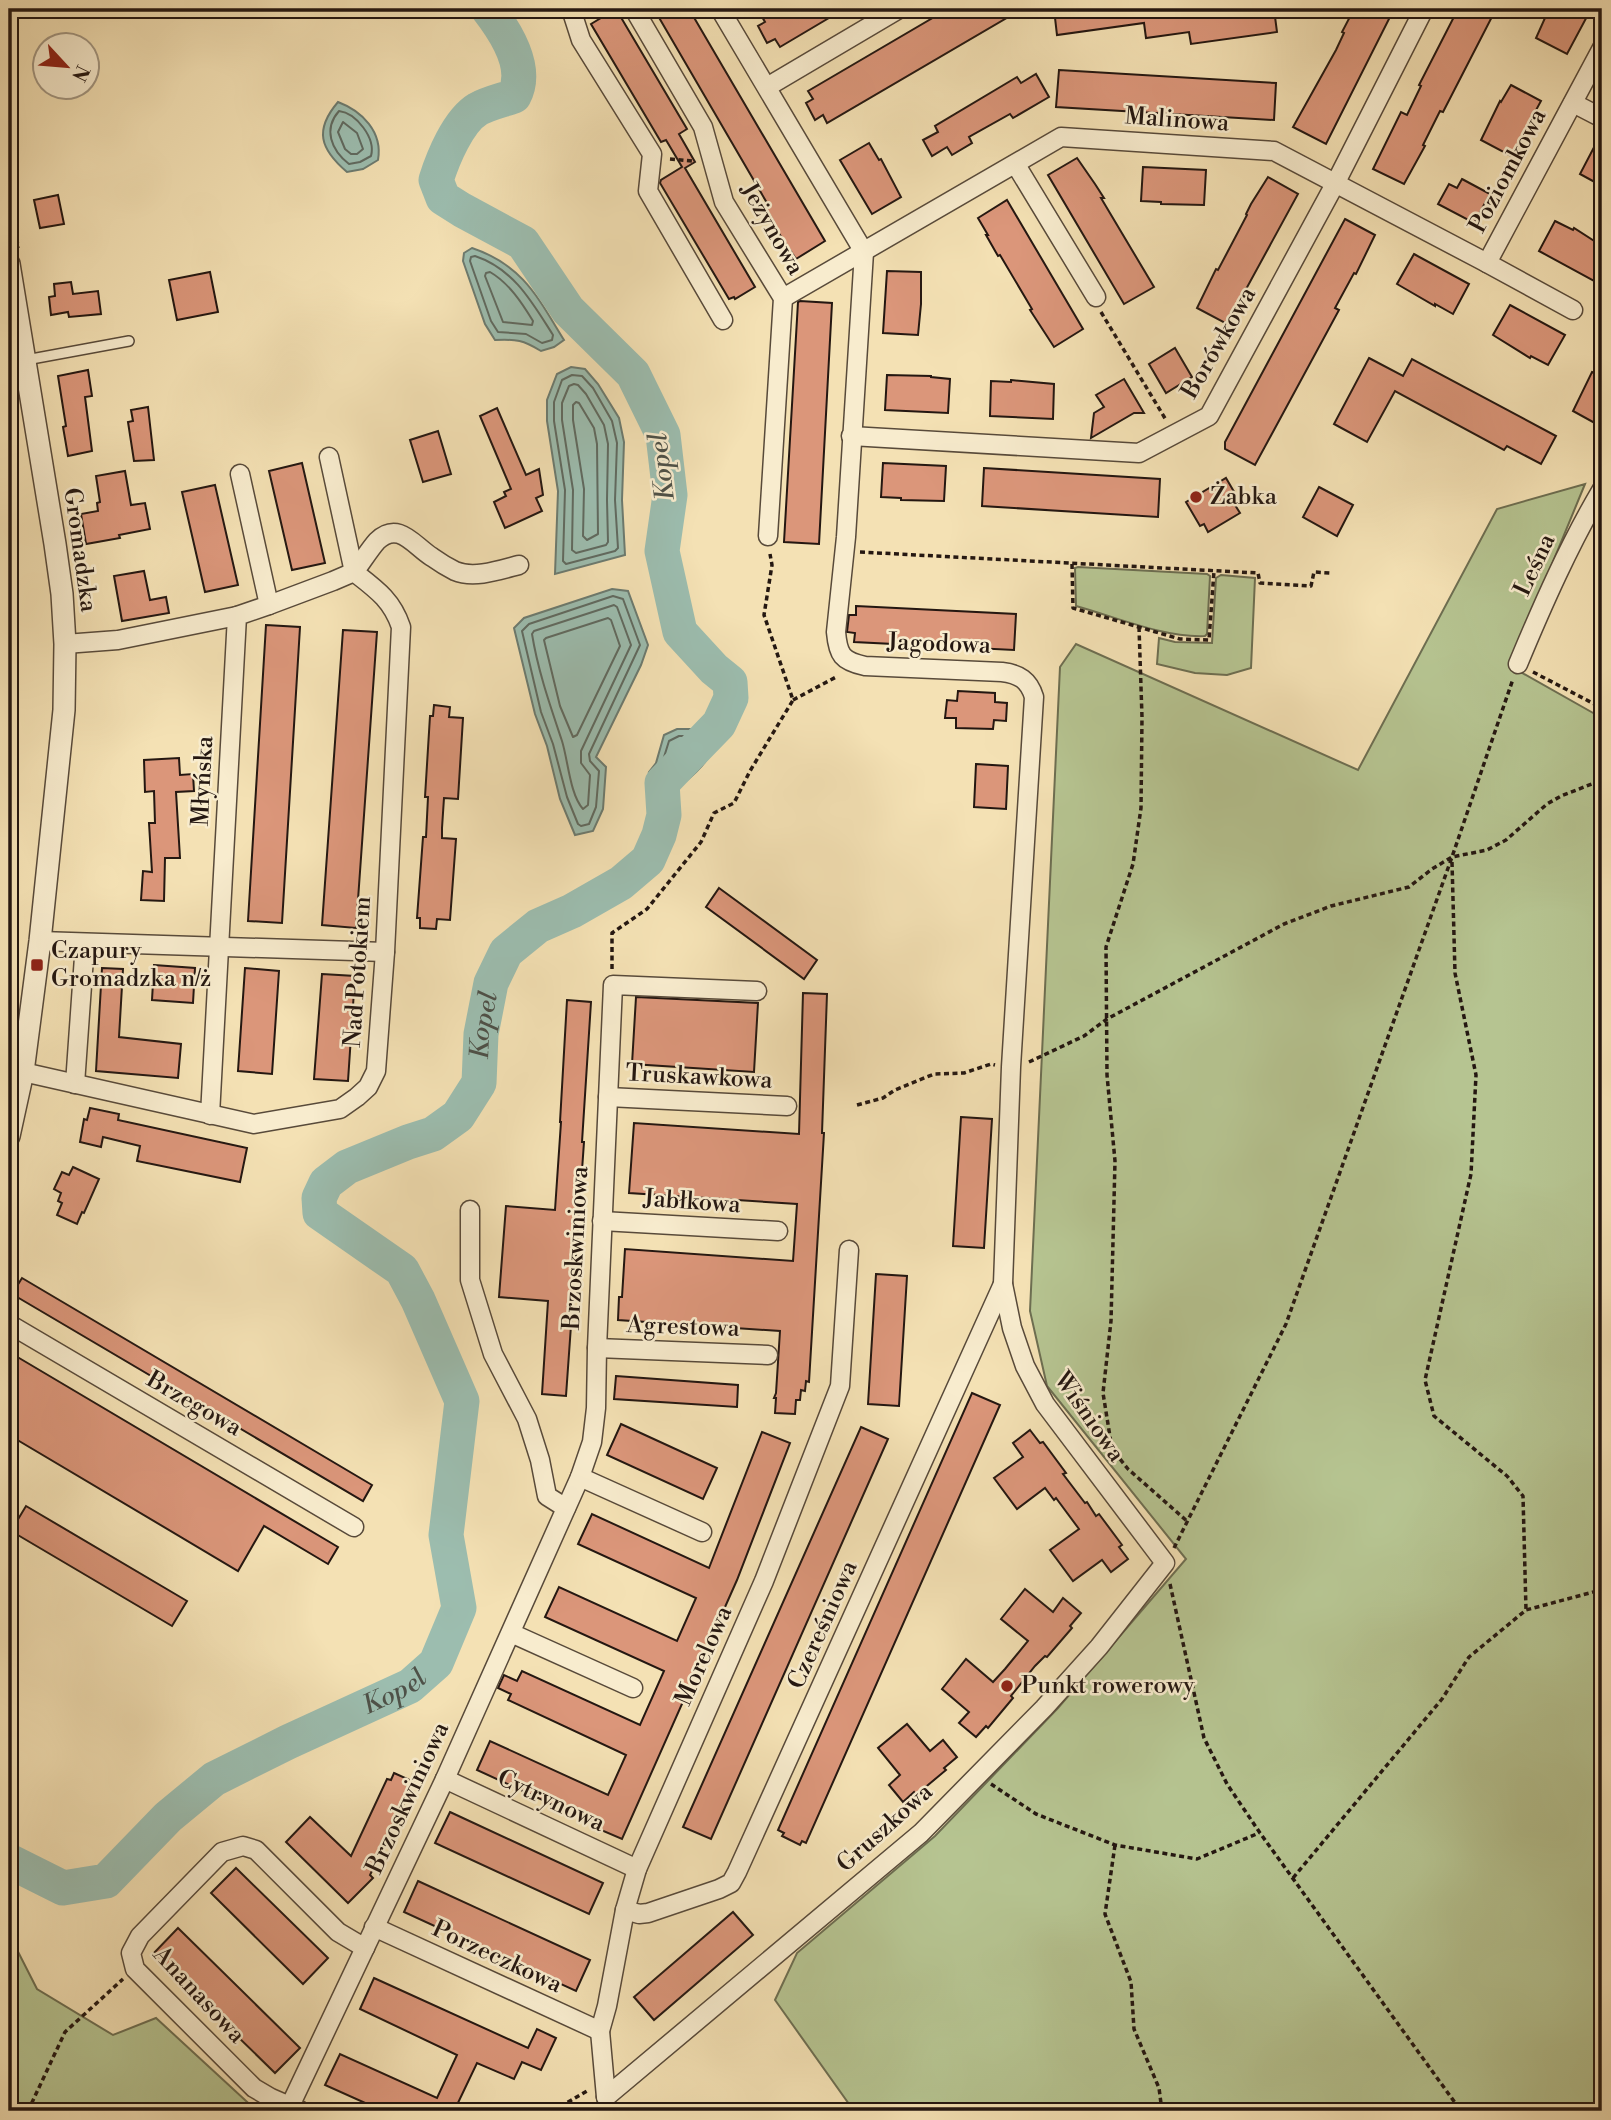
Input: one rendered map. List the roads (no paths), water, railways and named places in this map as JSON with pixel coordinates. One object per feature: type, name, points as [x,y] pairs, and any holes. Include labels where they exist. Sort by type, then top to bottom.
[{"type":"street","points":[[571,9],[581,40],[652,154],[648,191],[723,320]]},
{"type":"street","name":"Jeżynowa","points":[[634,9],[703,127],[724,202],[783,298],[768,536]]},
{"type":"street","points":[[720,9],[864,252]]},
{"type":"street","points":[[767,87],[899,9]]},
{"type":"street","name":"Borówkowa","points":[[851,436],[1139,453],[1209,416],[1335,184],[1424,9]]},
{"type":"street","name":"Poziomkowa","points":[[1487,263],[1602,48]]},
{"type":"street","name":"Poziomkowa","points":[[1573,103],[1602,118]]},
{"type":"street","name":"Malinowa","points":[[783,298],[1061,137],[1274,150],[1335,184]]},
{"type":"street","points":[[1016,164],[1096,297]]},
{"type":"street","name":"Poziomkowa","points":[[1335,184],[1573,310]]},
{"type":"street","name":"Jagodowa","points":[[864,252],[837,647],[843,658],[865,666],[1013,673],[1031,686],[1034,697],[1011,1067],[1003,1284]]},
{"type":"street","name":"Gromadzka","points":[[9,1136],[23,1072],[40,940],[64,710],[65,644],[62,594],[25,361],[14,259]]},
{"type":"street","points":[[329,457],[354,572]]},
{"type":"street","points":[[240,474],[269,605]]},
{"type":"street","name":"Leśna","points":[[1518,664],[1549,591],[1584,519],[1602,489]]},
{"type":"street","points":[[65,644],[118,640],[237,616],[354,572],[376,542],[394,533],[408,537],[430,557],[458,572],[485,573],[519,565]]},
{"type":"street","name":"Nad Potokiem","points":[[23,1072],[254,1125],[340,1109],[368,1087],[376,1071],[385,952],[401,627],[396,611],[386,598],[354,572]]},
{"type":"street","name":"Młyńska","points":[[210,1115],[237,616]]},
{"type":"street","points":[[40,940],[385,952]]},
{"type":"street","points":[[75,1084],[85,943]]},
{"type":"street","name":"Brzoskwiniowa","points":[[296,2109],[374,1927],[511,1633],[580,1477],[592,1442],[596,1408],[613,985],[757,991]]},
{"type":"street","name":"Truskawkowa","points":[[608,1097],[787,1107]]},
{"type":"street","points":[[470,1210],[470,1280],[493,1354],[527,1419],[540,1460],[547,1496],[566,1508]]},
{"type":"street","name":"Jabłkowa","points":[[602,1220],[778,1231]]},
{"type":"street","name":"Morelowa","points":[[605,2089],[600,2031],[625,1910],[637,1869],[764,1581],[840,1386],[849,1250]]},
{"type":"street","name":"Wiśniowa","points":[[1003,1284],[1012,1328],[1025,1366],[1045,1404],[1165,1563]]},
{"type":"street","name":"Czereśniowa","points":[[625,1910],[648,1913],[719,1889],[730,1883],[737,1872],[1003,1284]]},
{"type":"street","name":"Brzegowa","points":[[9,1324],[354,1527]]},
{"type":"street","name":"Agrestowa","points":[[597,1348],[768,1355]]},
{"type":"street","points":[[580,1477],[702,1532]]},
{"type":"street","name":"Gruszkowa","points":[[605,2089],[921,1833],[1044,1709],[1099,1647],[1165,1563]]},
{"type":"street","points":[[511,1633],[633,1688]]},
{"type":"street","name":"Cytrynowa","points":[[445,1779],[637,1869]]},
{"type":"street","name":"Ananasowa","points":[[296,2109],[254,2088],[135,1969],[131,1953],[140,1936],[222,1852],[243,1846],[256,1850],[338,1931],[365,1948]]},
{"type":"street","name":"Porzeczkowa","points":[[374,1927],[600,2031]]},
{"type":"lane","points":[[25,361],[129,341]]},
{"type":"water","points":[[338,102],[363,117],[377,140],[378,160],[363,169],[347,172],[331,155],[323,139],[325,122]]},
{"type":"water","points":[[472,248],[490,255],[517,274],[537,297],[564,340],[541,351],[520,341],[495,340],[485,324],[463,261],[464,253]]},
{"type":"water","points":[[571,367],[585,369],[598,384],[619,418],[624,442],[622,500],[625,555],[555,574],[558,491],[547,421],[547,400],[557,374]]},
{"type":"water","points":[[612,589],[628,591],[648,645],[596,757],[606,767],[603,809],[593,831],[575,835],[560,799],[514,628],[524,618]]},
{"type":"water","points":[[677,729],[695,729],[710,733],[713,745],[702,765],[670,793],[649,772],[656,763],[664,735]]},
{"type":"waterway","name":"Kopel","points":[[9,1861],[63,1888],[106,1881],[168,1817],[214,1779],[410,1686],[436,1663],[459,1608],[446,1535],[462,1401],[402,1270],[320,1213],[319,1198],[326,1183],[347,1167],[433,1134],[458,1116],[479,1083],[481,1034],[491,983],[506,952],[538,926],[572,911],[621,883],[648,860],[664,815],[662,783],[719,724],[731,698],[730,682],[714,669],[680,632],[662,551],[670,495],[663,435],[633,374],[568,310],[523,243],[443,198],[436,180],[447,151],[464,122],[478,109],[514,96],[518,85],[519,74],[513,50],[488,9]]},
{"type":"place","name":"Żabka","points":[[1196,497]]},
{"type":"place","name":"Czapury Gromadzka n/ż","points":[[37,965]]},
{"type":"place","name":"Punkt rowerowy","points":[[1007,1686]]}]
